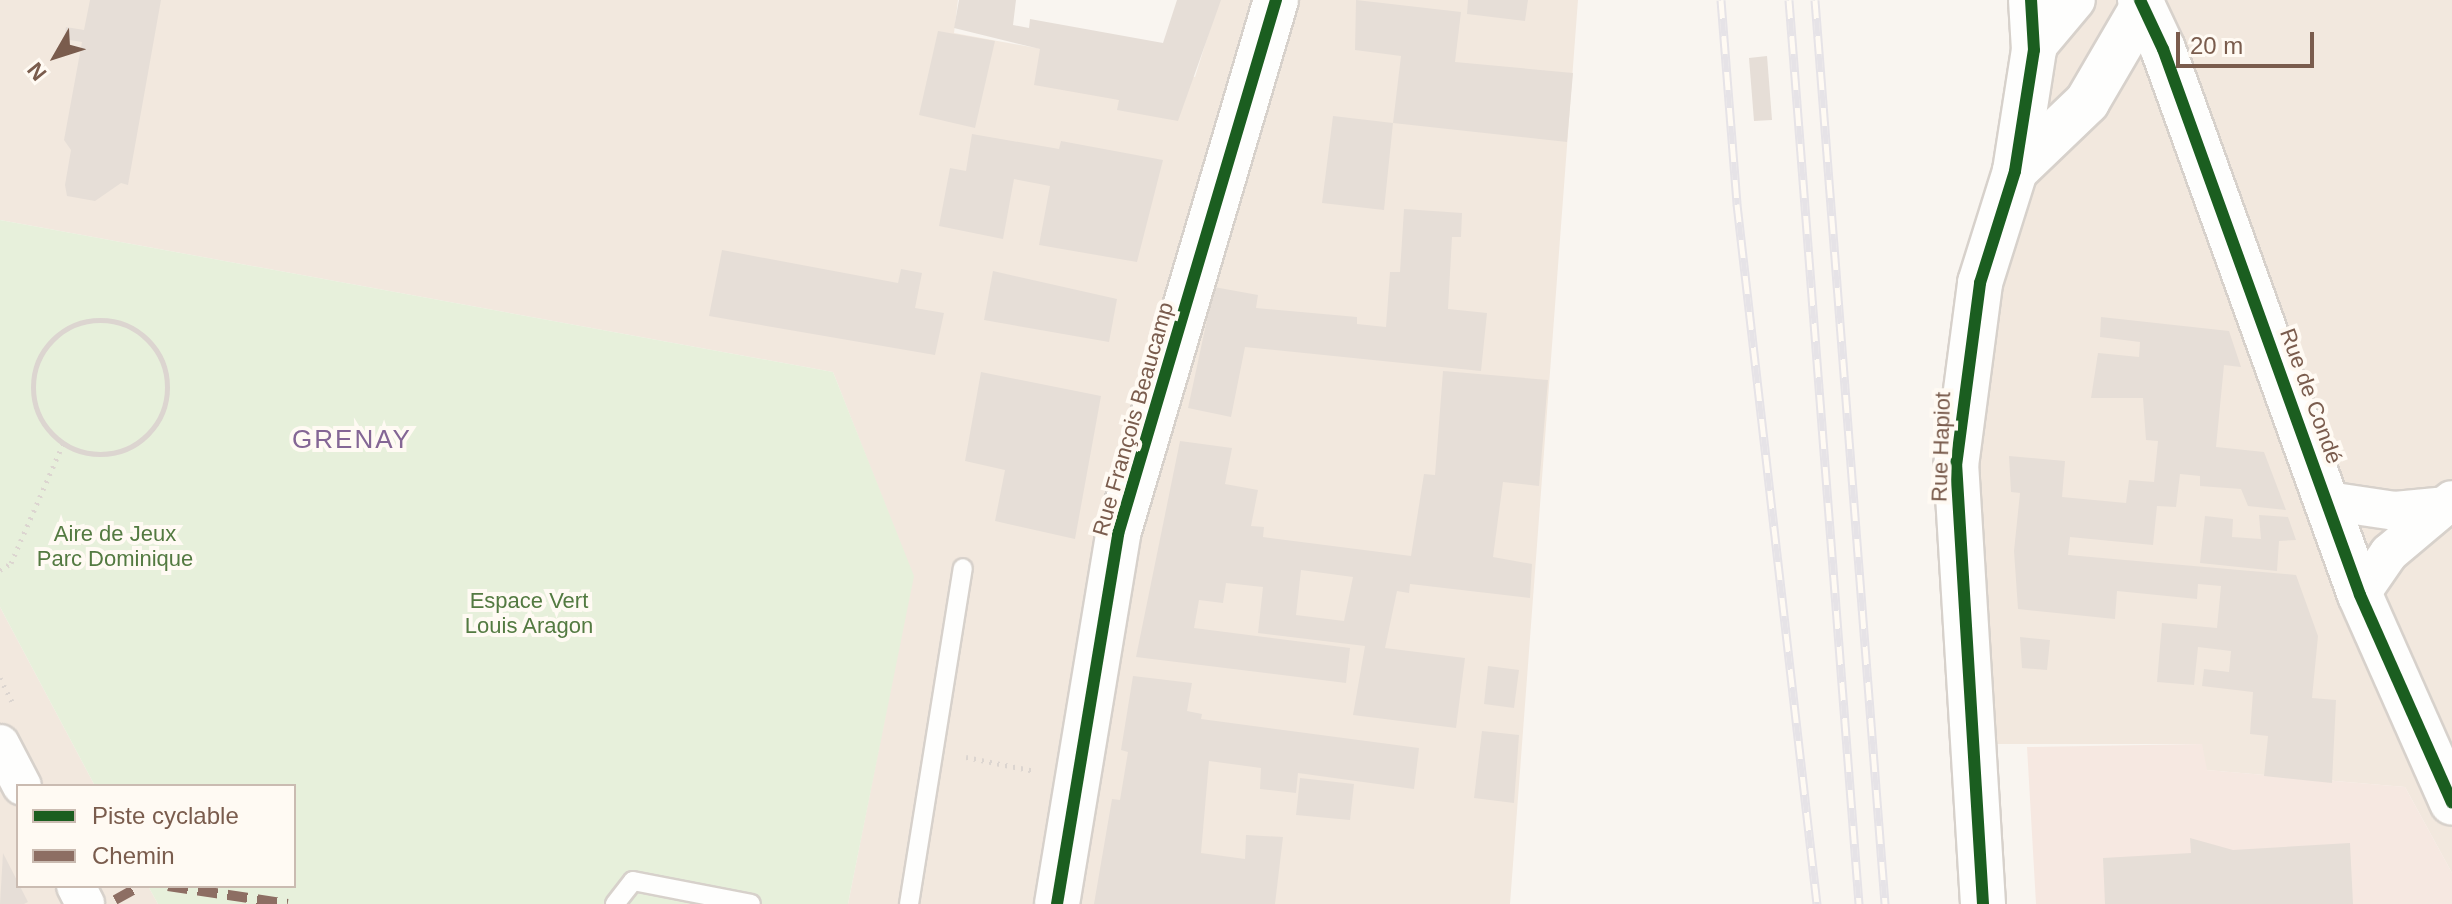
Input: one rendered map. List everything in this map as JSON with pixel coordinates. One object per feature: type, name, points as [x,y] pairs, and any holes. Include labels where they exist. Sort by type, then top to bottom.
[{"type":"street","name":"Rue François Beaucamp","points":[[1057,904],[1118,534],[1276,0]]},
{"type":"street","name":"Rue Hapiot","points":[[1983,904],[1956,466],[1980,283],[2015,171],[2034,50],[2031,0]]},
{"type":"street","points":[[2034,50],[2076,0]]},
{"type":"street","name":"Rue Hapiot","points":[[2015,171],[2087,102],[2142,3]]},
{"type":"street","name":"Rue de Condé","points":[[2142,3],[2163,49],[2360,595],[2452,803]]},
{"type":"street","points":[[2328,501],[2395,511],[2448,503]]},
{"type":"street","points":[[2360,595],[2377,565],[2448,503]]},
{"type":"street","points":[[0,744],[21,784]]},
{"type":"lane","points":[[909,904],[963,568]]},
{"type":"lane","points":[[615,904],[633,881],[751,904]]},
{"type":"path","points":[[86,321],[112,321],[137,331],[156,349],[166,374],[166,400],[156,424],[137,443],[113,454],[87,454],[63,444],[44,425],[33,401],[33,375],[43,351],[61,331],[86,321]]},
{"type":"path","points":[[0,570],[11,563],[63,444]]},
{"type":"path","points":[[934,750],[1077,780]]},
{"type":"shaded area","points":[[0,0],[958,0],[954,33],[1195,77],[1219,0],[1578,0],[1510,904],[848,904],[913,576],[833,372],[0,220]]},
{"type":"shaded area","points":[[2031,0],[2452,0],[2452,873],[2405,787],[2206,770],[2201,744],[1970,744],[1957,509]]},
{"type":"shaded area","points":[[0,607],[94,784],[16,784],[16,888],[149,888],[158,904],[0,904]]},
{"type":"shaded area","points":[[2202,744],[2207,770],[2405,787],[2452,873],[2452,904],[2036,904],[2027,747]]},
{"type":"green space","name":"Espace Vert Louis Aragon","points":[[0,220],[833,372],[914,576],[848,904],[158,904],[149,888],[296,888],[296,784],[94,784],[0,607]]},
{"type":"building","points":[[90,0],[161,0],[128,185],[121,183],[95,201],[67,196],[65,185],[71,150],[64,140],[82,42],[64,39],[66,27],[84,30]]},
{"type":"building","points":[[959,0],[1016,0],[1013,25],[1029,28],[1030,19],[1163,43],[1177,0],[1221,0],[1178,121],[1117,110],[1119,100],[1034,85],[1040,49],[954,28]]},
{"type":"building","points":[[1356,0],[1461,12],[1455,62],[1573,73],[1567,142],[1393,123],[1401,56],[1355,50]]},
{"type":"building","points":[[1468,0],[1528,0],[1525,21],[1467,14]]},
{"type":"building","points":[[938,31],[995,41],[975,128],[919,115]]},
{"type":"building","points":[[1767,56],[1772,120],[1754,121],[1749,58]]},
{"type":"building","points":[[1333,116],[1393,123],[1384,210],[1322,203]]},
{"type":"building","points":[[972,134],[1059,149],[1061,141],[1163,160],[1137,262],[1039,245],[1050,186],[1014,179],[1003,239],[939,226],[950,168],[966,171]]},
{"type":"building","points":[[1404,209],[1462,213],[1461,237],[1452,237],[1448,309],[1487,313],[1481,371],[1245,347],[1231,417],[1188,408],[1214,287],[1258,295],[1256,308],[1357,317],[1357,324],[1386,327],[1390,272],[1400,272]]},
{"type":"building","points":[[722,250],[898,283],[901,269],[922,273],[915,308],[944,313],[935,355],[709,316]]},
{"type":"building","points":[[993,271],[1117,299],[1109,342],[984,320]]},
{"type":"building","points":[[2101,317],[2229,331],[2241,367],[2224,365],[2216,447],[2264,452],[2286,510],[2248,506],[2241,489],[2200,486],[2200,476],[2180,474],[2176,507],[2157,506],[2153,545],[2070,537],[2068,555],[2296,575],[2318,636],[2312,698],[2336,700],[2332,783],[2264,776],[2268,736],[2250,734],[2253,692],[2202,686],[2204,669],[2229,672],[2231,651],[2198,647],[2194,685],[2157,682],[2162,623],[2217,628],[2221,586],[2198,584],[2197,599],[2117,591],[2115,619],[2018,609],[2014,551],[2020,493],[2011,492],[2009,456],[2065,461],[2062,497],[2126,503],[2129,480],[2154,482],[2158,441],[2146,440],[2143,398],[2091,398],[2098,353],[2139,357],[2140,342],[2100,337]]},
{"type":"building","points":[[1443,371],[1548,380],[1539,486],[1503,482],[1493,557],[1532,564],[1530,598],[1410,584],[1409,593],[1397,591],[1385,648],[1465,658],[1456,728],[1353,715],[1365,646],[1258,633],[1263,587],[1226,583],[1223,603],[1199,600],[1194,628],[1350,648],[1346,683],[1136,657],[1180,441],[1232,448],[1225,484],[1258,490],[1251,526],[1264,527],[1263,537],[1411,556],[1424,474],[1435,475]],"holes":[[[1301,570],[1353,577],[1344,621],[1296,615]]]},
{"type":"building","points":[[981,372],[1101,396],[1075,539],[995,521],[1005,470],[965,461]]},
{"type":"building","points":[[2259,515],[2288,517],[2296,540],[2279,541],[2277,571],[2200,563],[2205,516],[2233,519],[2232,537],[2261,539]]},
{"type":"building","points":[[2020,637],[2050,640],[2047,670],[2022,668]]},
{"type":"building","points":[[1488,666],[1519,670],[1514,708],[1484,704]]},
{"type":"building","points":[[1133,676],[1192,683],[1187,711],[1202,714],[1201,719],[1419,748],[1414,789],[1298,773],[1296,793],[1260,789],[1261,768],[1209,761],[1201,853],[1245,859],[1246,835],[1283,837],[1275,904],[1094,904],[1112,799],[1120,800],[1128,752],[1121,750]]},
{"type":"building","points":[[1482,731],[1519,735],[1514,803],[1474,798]]},
{"type":"building","points":[[1300,778],[1354,784],[1350,820],[1296,815]]},
{"type":"building","points":[[2190,838],[2233,850],[2350,843],[2353,904],[2105,904],[2103,858],[2191,853]]},
{"type":"building","points":[[3,853],[16,878],[16,888],[21,888],[28,902],[0,904]]},
{"type":"railway","points":[[1721,0],[1737,204],[1817,904]]},
{"type":"railway","points":[[1789,0],[1859,904]]},
{"type":"railway","points":[[1815,0],[1885,904]]},
{"type":"marked path","points":[[115,900],[136,888]]},
{"type":"marked path","points":[[181,888],[288,904]]},
{"type":"cycle path","points":[[1057,904],[1118,534],[1276,0]]},
{"type":"cycle path","points":[[1983,904],[1956,466],[1980,283],[2015,171],[2034,50],[2031,0]]},
{"type":"cycle path","points":[[2140,0],[2163,49],[2360,595],[2452,803]]},
{"type":"district","name":"GRENAY","points":[[352,440]]},
{"type":"park label","name":"Aire de Jeux Parc Dominique","points":[[115,546]]}]
